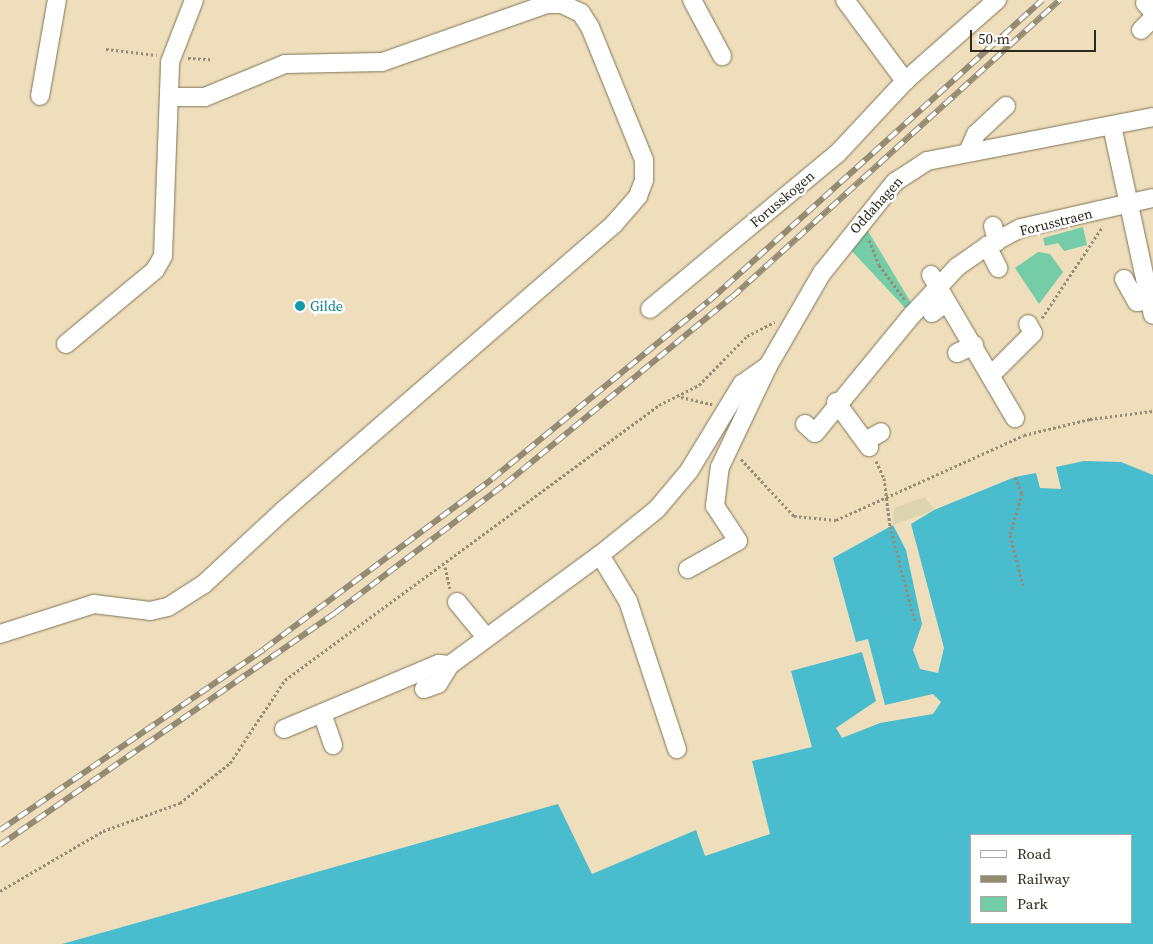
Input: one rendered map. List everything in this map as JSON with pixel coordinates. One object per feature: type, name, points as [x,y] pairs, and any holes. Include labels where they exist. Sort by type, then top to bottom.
[{"type":"street","points":[[40,96],[57,0]]},
{"type":"street","points":[[66,344],[155,270],[163,256],[172,97],[170,62],[194,0]]},
{"type":"street","points":[[692,0],[722,56]]},
{"type":"street","points":[[846,0],[905,81]]},
{"type":"street","name":"Forusskogen","points":[[650,308],[837,154],[905,81],[997,0]]},
{"type":"street","points":[[0,634],[94,604],[150,611],[168,607],[197,590],[614,224],[638,196],[644,180],[644,160],[590,27],[581,13],[562,4],[547,4],[382,62],[284,64],[205,97],[172,97]]},
{"type":"street","points":[[968,152],[976,134],[1006,106]]},
{"type":"street","name":"Oddahagen","points":[[450,664],[485,636],[600,555],[657,509],[689,471],[742,384],[768,366],[792,324],[860,222],[912,168],[968,152],[1153,117]]},
{"type":"street","points":[[1112,126],[1149,274],[1151,307],[1137,302],[1124,279]]},
{"type":"street","name":"Forusstraen","points":[[812,425],[862,365],[881,351],[896,325],[925,306],[935,281],[953,262],[1017,223],[1068,212],[1109,208],[1153,198]]},
{"type":"street","points":[[985,242],[998,268]]},
{"type":"street","points":[[935,281],[925,306],[974,345],[990,381],[1015,418]]},
{"type":"street","points":[[990,381],[1032,335]]},
{"type":"street","points":[[957,353],[974,345]]},
{"type":"street","points":[[688,568],[738,541],[715,506],[720,468],[768,366]]},
{"type":"street","points":[[839,393],[848,428],[867,444],[881,432]]},
{"type":"street","points":[[600,555],[628,601],[677,749]]},
{"type":"street","points":[[457,602],[485,636]]},
{"type":"street","points":[[284,729],[439,664],[450,664]]},
{"type":"street","points":[[424,689],[438,684],[450,664]]},
{"type":"street","points":[[322,713],[333,745]]},
{"type":"path","points":[[106,49],[121,51]]},
{"type":"path","points":[[1032,335],[1074,266],[1099,239],[1109,208]]},
{"type":"path","points":[[860,222],[879,265],[925,306]]},
{"type":"path","points":[[0,891],[102,831],[180,803],[230,763],[286,680],[445,567],[659,405],[681,397],[716,371],[747,336],[772,322],[792,324]]},
{"type":"path","points":[[681,397],[726,410]]},
{"type":"path","points":[[730,447],[794,516],[836,520],[1024,435],[1090,419],[1153,411]]},
{"type":"path","points":[[867,444],[884,478],[886,496],[915,622]]},
{"type":"path","points":[[1015,477],[1022,493],[1010,535],[1023,586]]},
{"type":"path","points":[[445,567],[457,602]]},
{"type":"green space","points":[[865,226],[913,306],[908,311],[849,248]]},
{"type":"green space","points":[[1083,227],[1087,245],[1064,251],[1058,243],[1045,246],[1043,238]]},
{"type":"green space","points":[[1038,252],[1050,254],[1063,272],[1039,304],[1015,268]]},
{"type":"sand","points":[[925,497],[934,510],[893,525],[894,508]]},
{"type":"water","points":[[1084,461],[1121,462],[1153,475],[1153,944],[62,944],[558,804],[592,874],[696,830],[705,856],[770,834],[752,761],[812,747],[791,671],[862,652],[876,701],[836,728],[842,738],[880,723],[933,714],[941,702],[933,694],[885,705],[868,639],[856,642],[833,558],[893,525],[906,550],[922,624],[913,650],[920,669],[938,673],[944,648],[911,524],[934,510],[1015,477],[1036,473],[1040,488],[1061,489],[1056,467]]},
{"type":"railway","points":[[0,830],[264,649],[492,479],[709,301],[1042,0]]},
{"type":"railway","points":[[0,845],[335,613],[505,484],[732,297],[1060,0]]},
{"type":"place","name":"Gilde","points":[[300,306]]}]
